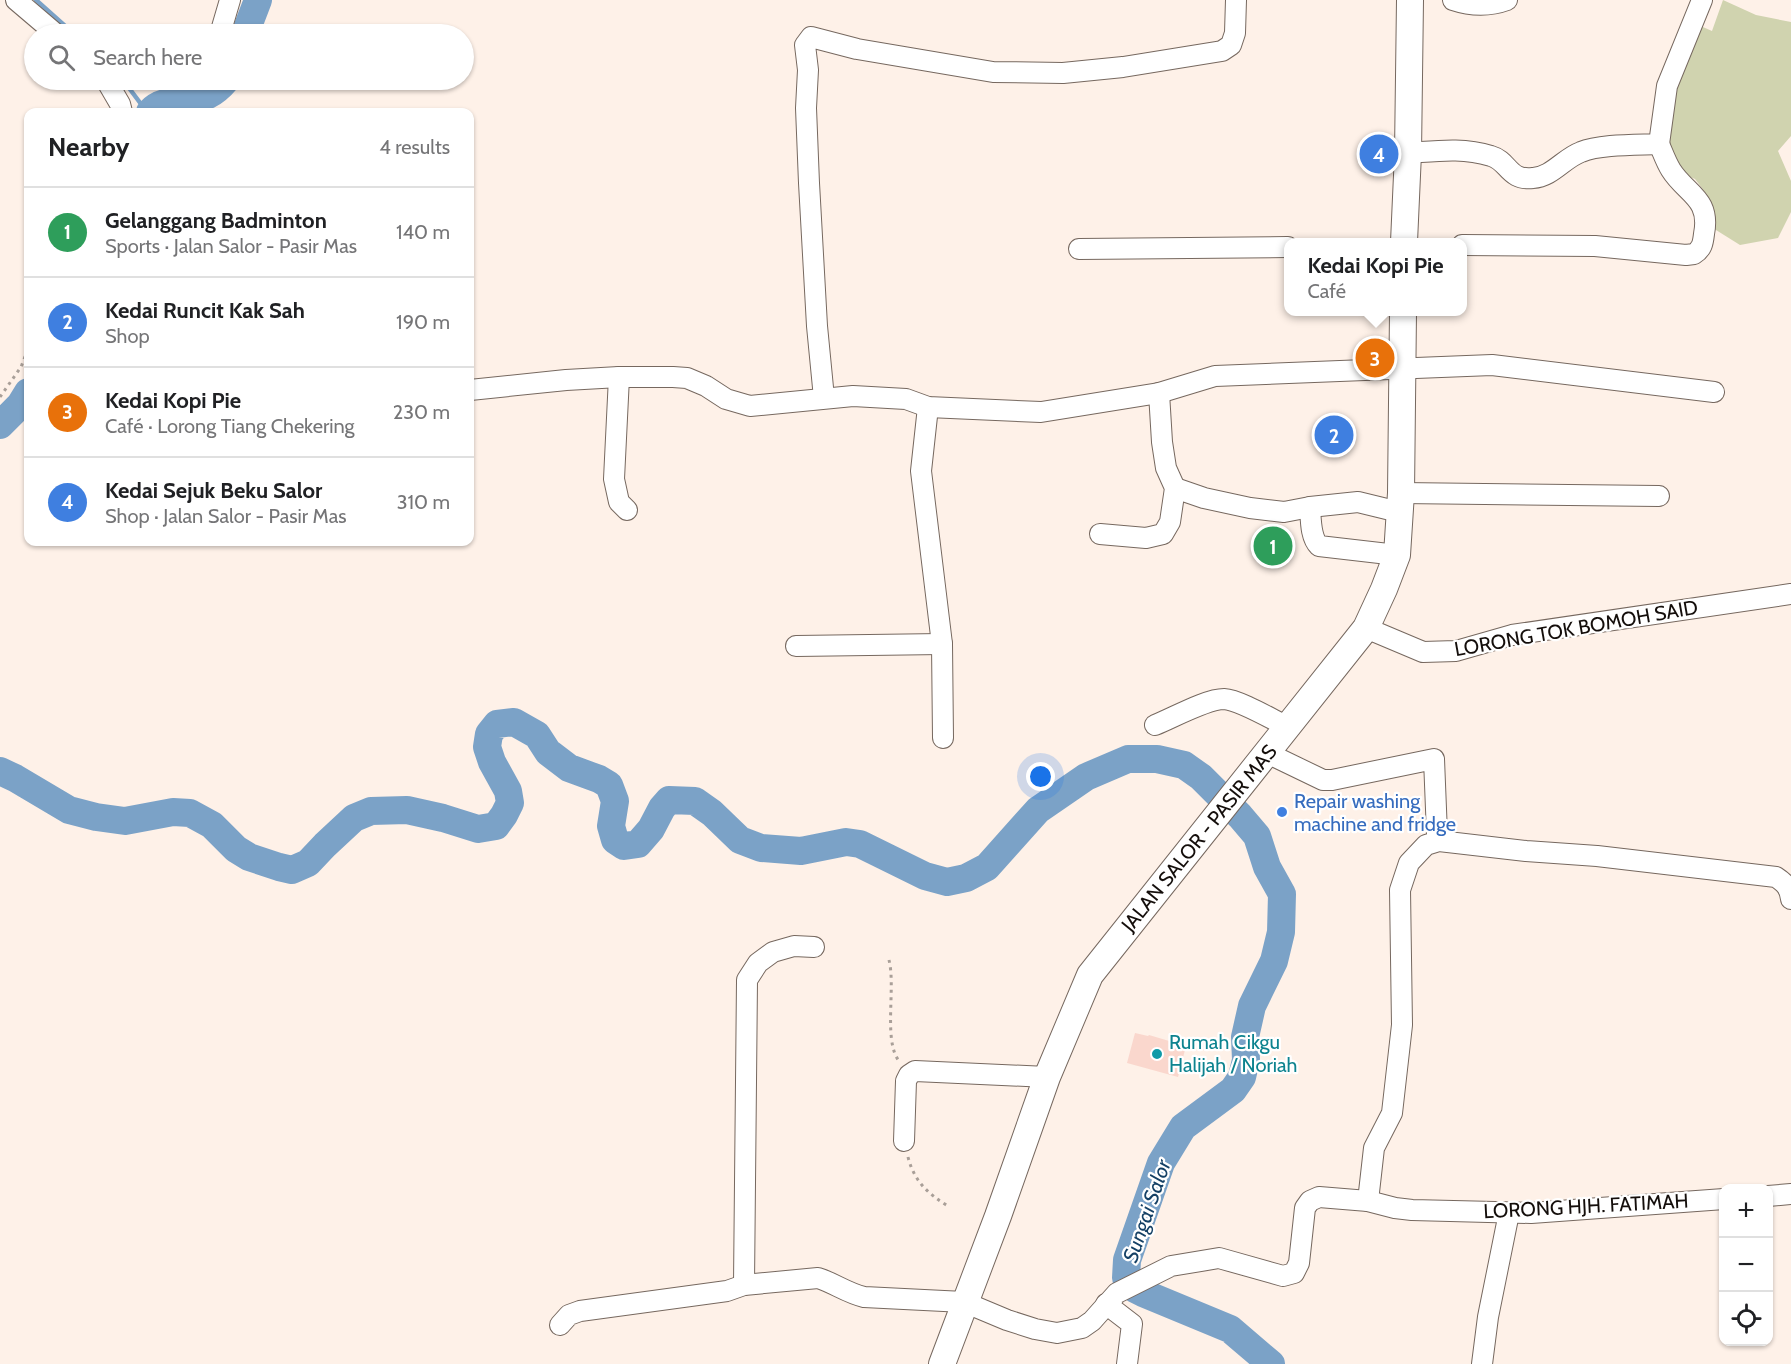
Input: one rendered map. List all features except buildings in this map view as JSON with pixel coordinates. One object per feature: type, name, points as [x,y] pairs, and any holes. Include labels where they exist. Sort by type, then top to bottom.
[{"type":"main road","points":[[1404,238],[1410,0]]},
{"type":"main road","name":"JALAN SALOR - PASIR MAS","points":[[942,1364],[1047,1077],[1090,975],[1366,628],[1397,555],[1403,316]]},
{"type":"street","points":[[16,0],[44,24]]},
{"type":"street","points":[[223,24],[230,0]]},
{"type":"street","points":[[824,398],[817,326],[806,108],[808,70],[805,45],[811,37],[857,49],[993,72],[1063,73],[1123,67],[1222,51],[1231,45],[1235,33],[1236,0]]},
{"type":"street","points":[[1452,0],[1467,4],[1487,5],[1507,0]]},
{"type":"street","points":[[1467,245],[1595,246],[1686,255],[1694,254],[1703,245],[1706,228],[1702,205],[1695,194],[1672,171],[1659,144],[1667,86],[1702,0]]},
{"type":"street","points":[[112,90],[122,108]]},
{"type":"street","points":[[1408,153],[1461,149],[1493,156],[1515,176],[1533,178],[1549,172],[1582,151],[1659,144]]},
{"type":"street","points":[[1079,249],[1284,248]]},
{"type":"street","points":[[474,390],[566,380],[673,377],[687,378],[706,386],[726,399],[750,406],[853,396],[906,399],[928,407],[1041,412],[1159,393],[1215,376],[1492,365],[1714,392]]},
{"type":"street","points":[[620,377],[614,478],[619,502],[627,510]]},
{"type":"street","points":[[1100,534],[1146,538],[1163,534],[1170,522],[1175,488],[1166,468],[1159,393]]},
{"type":"street","points":[[928,407],[921,471],[942,644],[944,738]]},
{"type":"street","points":[[1175,488],[1190,495],[1250,508],[1284,512],[1358,502],[1400,503],[1659,496]]},
{"type":"street","points":[[1310,507],[1315,542],[1319,546],[1397,555]]},
{"type":"street","name":"LORONG TOK BOMOH SAID","points":[[1366,628],[1423,652],[1456,651],[1512,635],[1791,594]]},
{"type":"street","points":[[796,646],[942,644]]},
{"type":"street","points":[[1155,726],[1212,700],[1226,699],[1288,727]]},
{"type":"street","points":[[1267,753],[1323,780],[1434,759],[1439,841]]},
{"type":"street","points":[[1368,1201],[1374,1148],[1392,1113],[1402,1025],[1400,890],[1409,863],[1426,845],[1439,841],[1597,856],[1776,877],[1784,882],[1790,891],[1791,898]]},
{"type":"street","points":[[744,1285],[747,980],[759,963],[773,952],[794,946],[814,947]]},
{"type":"street","points":[[904,1141],[906,1081],[915,1071],[1047,1077]]},
{"type":"street","points":[[1773,1196],[1791,1194]]},
{"type":"street","name":"LORONG HJH. FATIMAH","points":[[560,1325],[569,1315],[580,1311],[727,1291],[744,1285],[818,1278],[854,1295],[964,1302],[1007,1320],[1057,1334],[1082,1328],[1092,1321],[1112,1299],[1148,1276],[1172,1266],[1219,1258],[1283,1276],[1294,1273],[1299,1263],[1305,1208],[1310,1201],[1319,1197],[1368,1201],[1412,1210],[1509,1213],[1719,1199]]},
{"type":"street","points":[[1482,1364],[1488,1317],[1509,1213]]},
{"type":"street","points":[[1112,1299],[1131,1324],[1127,1364]]},
{"type":"path","points":[[0,397],[21,368],[24,360]]},
{"type":"path","points":[[889,960],[892,972],[894,1055],[909,1075]]},
{"type":"path","points":[[904,1141],[911,1169],[928,1194],[948,1206]]},
{"type":"green space","points":[[1723,0],[1756,15],[1791,22],[1791,136],[1778,151],[1791,181],[1791,212],[1778,238],[1740,245],[1708,225],[1708,205],[1705,192],[1695,179],[1679,172],[1669,155],[1667,111],[1696,24],[1712,31]]},
{"type":"waterway","points":[[36,0],[63,24]]},
{"type":"waterway","name":"Sungai Salor","points":[[249,24],[258,0]]},
{"type":"waterway","points":[[130,90],[144,108]]},
{"type":"waterway","name":"Sungai Salor","points":[[155,108],[170,102],[208,95],[215,90]]},
{"type":"waterway","name":"Sungai Salor","points":[[0,425],[24,398]]},
{"type":"waterway","name":"Sungai Salor","points":[[0,771],[69,810],[96,817],[125,821],[173,812],[190,813],[212,825],[236,849],[249,857],[292,870],[308,863],[354,818],[371,811],[407,810],[478,829],[496,826],[510,803],[508,791],[492,762],[487,747],[489,734],[497,724],[514,722],[537,735],[548,752],[569,768],[609,785],[615,801],[611,826],[615,840],[624,846],[638,844],[651,829],[669,800],[695,801],[712,813],[740,840],[761,848],[801,851],[846,842],[860,844],[925,876],[947,882],[966,878],[987,867],[1038,810],[1086,777],[1128,759],[1157,759],[1184,765],[1201,777],[1257,836],[1267,867],[1282,894],[1281,932],[1274,961],[1252,1006],[1245,1037],[1246,1060],[1242,1077],[1233,1090],[1183,1127],[1161,1163],[1127,1260],[1126,1278],[1135,1289],[1143,1293],[1230,1329],[1271,1364]]},
{"type":"place","name":"Kedai Sejuk Beku Salor","points":[[1379,154]]},
{"type":"place","name":"Kedai Kopi Pie","points":[[1375,358]]},
{"type":"place","name":"Kedai Runcit Kak Sah","points":[[1334,435]]},
{"type":"place","name":"Gelanggang Badminton","points":[[1273,546]]},
{"type":"place","name":"Repair washing machine and fridge","points":[[1282,812]]},
{"type":"place","name":"Rumah Cikgu Halijah / Noriah","points":[[1157,1054]]}]
